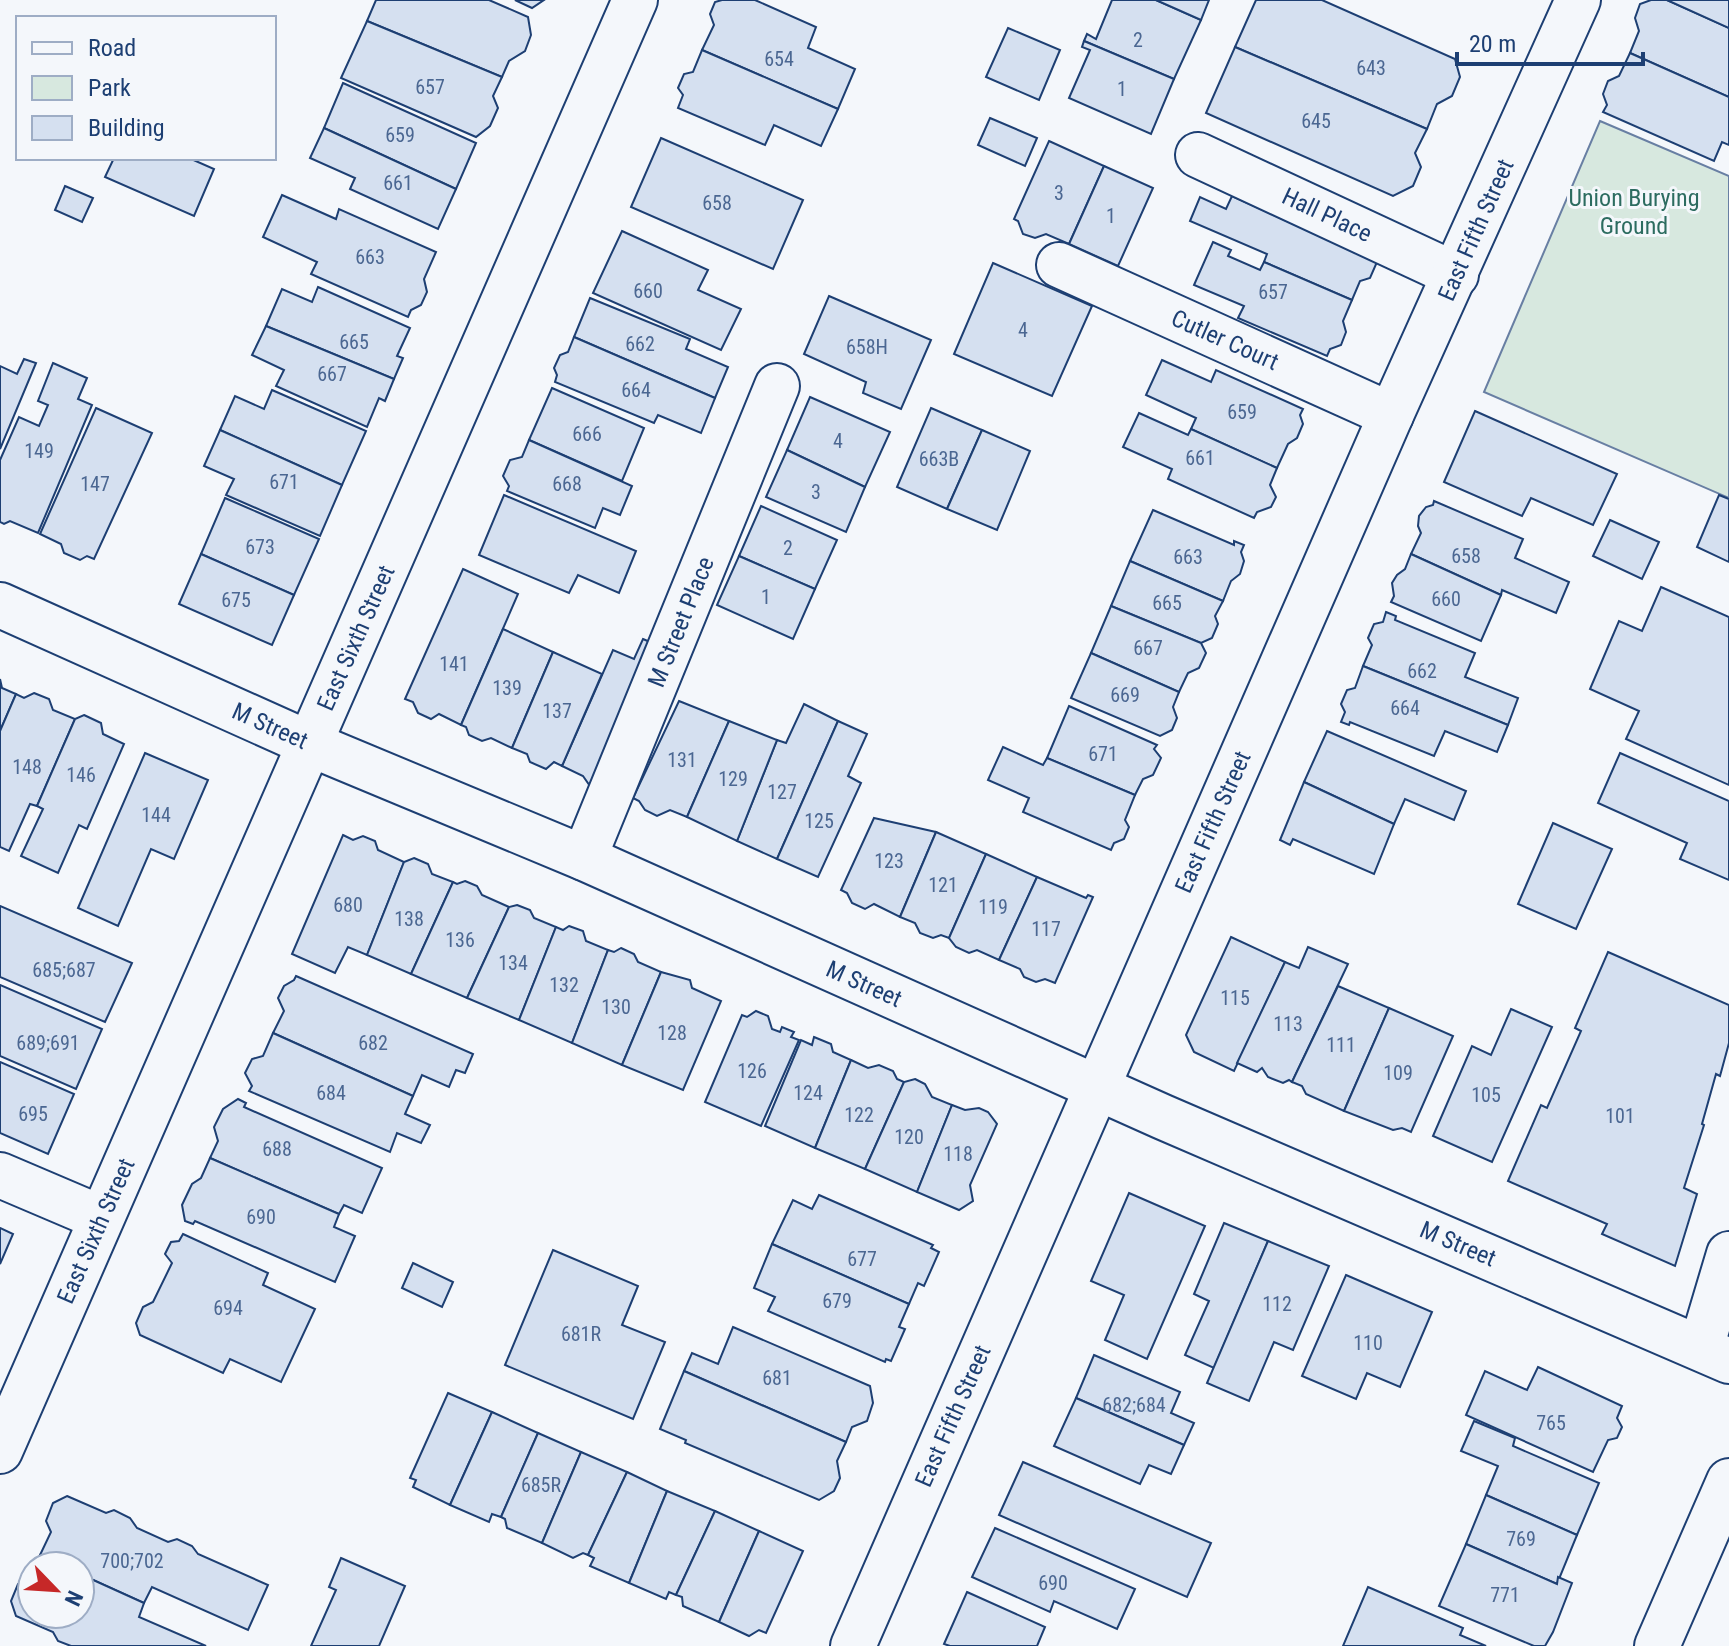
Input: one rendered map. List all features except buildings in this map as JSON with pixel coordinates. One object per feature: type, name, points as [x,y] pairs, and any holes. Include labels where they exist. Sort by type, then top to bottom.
[{"type":"street","name":"East Sixth Street","points":[[0,1451],[635,0]]},
{"type":"street","name":"East Fifth Street","points":[[853,1646],[1391,415],[1578,0]]},
{"type":"street","name":"Hall Place","points":[[1198,155],[1456,275]]},
{"type":"street","name":"Cutler Court","points":[[1059,265],[1391,415]]},
{"type":"street","name":"M Street Place","points":[[584,858],[777,386]]},
{"type":"street","name":"M Street","points":[[0,605],[310,744],[584,858],[1097,1088],[1715,1355]]},
{"type":"street","points":[[0,1175],[101,1218]]},
{"type":"street","points":[[1715,1355],[1729,1254]]},
{"type":"street","points":[[1657,1646],[1729,1481]]},
{"type":"green space","name":"Union Burying Ground","points":[[1600,121],[1729,176],[1729,498],[1484,392]]}]
